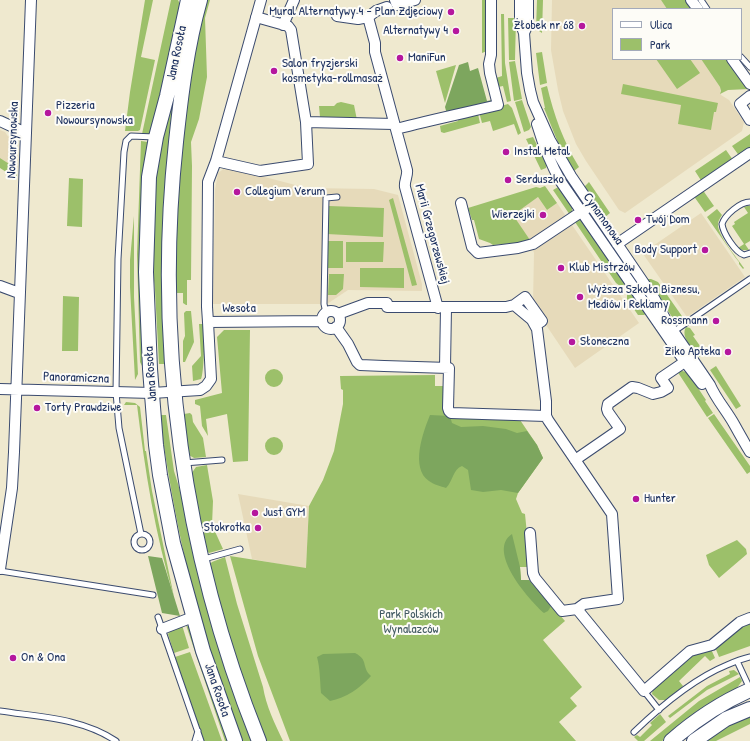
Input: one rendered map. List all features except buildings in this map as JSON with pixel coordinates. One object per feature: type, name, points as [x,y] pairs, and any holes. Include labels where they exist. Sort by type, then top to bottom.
[{"type":"main road","name":"Jana Rosoła","points":[[200,0],[181,88],[171,190],[169,282],[174,392],[183,463],[201,560],[216,618],[244,705],[258,741]]},
{"type":"main road","name":"Jana Rosoła","points":[[186,2],[167,96],[156,137],[149,177],[146,258],[147,319],[156,445],[160,476],[173,543],[203,651],[235,741]]},
{"type":"main road","points":[[671,741],[692,723],[718,705],[750,690]]},
{"type":"main road","points":[[694,741],[726,720],[750,709]]},
{"type":"street","name":"Nowoursynowska","points":[[0,570],[12,488],[31,0]]},
{"type":"street","points":[[208,322],[208,182],[216,161],[261,0]]},
{"type":"street","points":[[283,25],[294,0]]},
{"type":"street","points":[[337,16],[358,19],[368,17],[376,11],[393,4],[415,0]]},
{"type":"street","points":[[306,122],[395,126],[436,118],[446,118],[498,105],[489,64],[491,55],[491,0]]},
{"type":"street","name":"Cynamonowa","points":[[520,0],[520,22],[524,33],[527,73],[533,109],[543,144],[561,182],[671,334],[706,388],[715,397],[733,423],[750,452]]},
{"type":"street","name":"Cynamonowa","points":[[524,33],[528,24],[528,0]]},
{"type":"street","points":[[691,0],[697,8]]},
{"type":"street","points":[[216,161],[260,171],[308,164],[306,122],[291,30],[288,26],[256,17]]},
{"type":"street","name":"Marii Grzegorzewskiej","points":[[368,17],[375,43],[375,52],[408,170],[408,175],[404,183],[405,187],[442,308],[444,367],[449,368],[449,412],[546,416]]},
{"type":"street","points":[[733,60],[750,84]]},
{"type":"street","points":[[750,96],[740,104],[750,120]]},
{"type":"street","name":"Cynamonowa","points":[[533,102],[562,163],[654,298],[671,334]]},
{"type":"street","points":[[0,121],[26,133]]},
{"type":"street","points":[[617,244],[750,152]]},
{"type":"street","points":[[461,203],[472,247],[478,253],[528,246],[591,205]]},
{"type":"street","points":[[0,286],[20,293]]},
{"type":"street","points":[[444,367],[360,365],[356,362],[348,344],[336,327],[340,321],[338,314],[372,303],[387,303],[387,307],[506,307],[514,305],[525,297],[542,321],[536,325]]},
{"type":"street","points":[[514,305],[536,325],[539,336],[546,401],[546,416],[612,514],[618,599],[584,604],[577,609],[562,611],[535,578],[533,573],[530,533]]},
{"type":"street","name":"Wesoła","points":[[174,392],[200,390],[210,382],[208,322],[324,317],[332,311],[338,314]]},
{"type":"street","name":"Wesoła","points":[[324,317],[323,325],[329,329],[336,327]]},
{"type":"street","points":[[575,460],[620,429],[608,412],[608,404],[632,387],[642,389],[653,394],[668,388],[661,378],[688,360]]},
{"type":"street","name":"Panoramiczna","points":[[0,389],[152,393],[174,392]]},
{"type":"street","name":"Cynamonowa","points":[[733,423],[750,441]]},
{"type":"street","points":[[577,609],[644,691],[690,652],[712,645],[740,622],[750,618]]},
{"type":"street","points":[[162,629],[193,617]]},
{"type":"lane","points":[[742,57],[750,67]]},
{"type":"lane","points":[[141,534],[118,428],[116,392],[118,259],[124,152],[126,141],[131,136],[156,137]]},
{"type":"lane","points":[[324,317],[326,198],[337,197]]},
{"type":"lane","points":[[750,202],[743,204],[727,216],[722,224],[723,230],[736,250],[744,255],[750,253]]},
{"type":"lane","points":[[671,334],[750,279]]},
{"type":"lane","points":[[183,463],[222,460]]},
{"type":"lane","points":[[201,560],[240,549]]},
{"type":"lane","points":[[0,570],[153,595]]},
{"type":"lane","points":[[158,617],[201,741]]},
{"type":"lane","points":[[634,732],[659,710],[701,678],[727,665],[750,657]]},
{"type":"lane","points":[[737,661],[750,690]]},
{"type":"lane","points":[[644,691],[659,710]]},
{"type":"lane","points":[[0,711],[80,724],[104,733],[116,741]]},
{"type":"lane","points":[[195,741],[198,732]]},
{"type":"shaded area","points":[[552,0],[661,0],[666,8],[612,8],[612,60],[702,60],[720,87],[721,95],[729,100],[744,122],[742,131],[625,213],[619,210],[576,144],[563,111],[551,50]]},
{"type":"shaded area","points":[[0,130],[5,132],[18,151],[17,169],[0,158]]},
{"type":"shaded area","points":[[226,167],[307,188],[374,189],[398,195],[422,284],[422,291],[348,290],[327,304],[213,304],[215,190],[218,173]]},
{"type":"shaded area","points":[[538,197],[547,210],[557,203],[639,323],[575,368],[533,303],[534,253],[530,240],[512,215]]},
{"type":"shaded area","points":[[701,213],[745,277],[687,317],[641,251],[645,248],[647,250]]},
{"type":"shaded area","points":[[238,494],[309,506],[306,569],[252,559]]},
{"type":"green space","points":[[145,0],[153,0],[141,57],[155,60],[140,130],[125,131],[130,92]]},
{"type":"green space","points":[[171,0],[178,0],[180,4],[166,73],[151,132],[149,134],[142,134]]},
{"type":"green space","points":[[205,0],[210,0],[205,18],[207,77],[199,119],[191,142],[191,280],[187,280],[186,305],[183,303],[183,293],[177,293],[173,276],[184,113]]},
{"type":"green space","points":[[482,0],[488,0],[487,51],[482,53]]},
{"type":"green space","points":[[537,0],[543,0],[542,33],[536,29]]},
{"type":"green space","points":[[661,0],[689,0],[694,8],[666,8]]},
{"type":"green space","points":[[501,14],[504,14],[505,63],[511,101],[507,102],[503,86],[498,87],[496,78],[502,76]]},
{"type":"green space","points":[[508,18],[516,18],[515,60],[509,60]]},
{"type":"green space","points":[[542,52],[547,83],[540,85],[536,53]]},
{"type":"green space","points":[[657,60],[691,60],[700,73],[677,89]]},
{"type":"green space","points":[[702,60],[731,60],[749,89],[728,90],[720,94],[720,87]]},
{"type":"green space","points":[[515,61],[522,99],[514,101],[509,62]]},
{"type":"green space","points":[[468,62],[470,71],[478,68],[487,101],[492,100],[491,104],[447,114],[445,107],[459,65]]},
{"type":"green space","points":[[456,65],[445,103],[436,71]]},
{"type":"green space","points":[[623,84],[718,103],[716,112],[714,112],[711,130],[678,124],[681,105],[621,94]]},
{"type":"green space","points":[[547,86],[560,128],[579,167],[574,171],[561,150],[544,108],[541,88]]},
{"type":"green space","points":[[176,90],[163,208],[162,290],[166,364],[159,364],[152,262],[154,192],[158,152]]},
{"type":"green space","points":[[522,100],[531,127],[529,130],[524,132],[515,102]]},
{"type":"green space","points":[[341,102],[354,105],[357,120],[320,117],[319,106],[334,106]]},
{"type":"green space","points":[[508,104],[512,108],[521,133],[518,135],[514,124],[493,131],[490,121],[482,123],[479,112]]},
{"type":"green space","points":[[478,114],[480,123],[444,133],[441,132],[440,126],[458,121],[459,117]]},
{"type":"green space","points":[[750,134],[750,150],[740,157],[732,146]]},
{"type":"green space","points":[[533,137],[547,165],[546,168],[541,170],[526,139]]},
{"type":"green space","points":[[141,141],[148,142],[144,365],[142,366],[140,362],[137,254]]},
{"type":"green space","points":[[726,150],[733,160],[702,182],[695,171]]},
{"type":"green space","points":[[0,158],[17,169],[17,179],[0,168]]},
{"type":"green space","points":[[69,178],[83,179],[82,227],[67,226]]},
{"type":"green space","points":[[589,182],[610,213],[604,218],[584,187]]},
{"type":"green space","points":[[545,186],[557,203],[547,210],[538,197],[513,215],[530,240],[517,243],[493,245],[479,239],[474,220],[472,220],[468,208],[536,187],[540,188]]},
{"type":"green space","points":[[560,186],[572,204],[572,213],[570,215],[553,190]]},
{"type":"green space","points":[[702,189],[714,206],[705,212],[693,195]]},
{"type":"green space","points":[[393,198],[417,285],[412,286],[389,200]]},
{"type":"green space","points":[[329,206],[384,208],[383,237],[327,234]]},
{"type":"green space","points":[[750,206],[750,241],[745,244],[749,250],[742,250],[738,248],[744,244],[732,226],[735,224],[734,222],[748,213],[744,207]]},
{"type":"green space","points":[[717,209],[722,215],[718,224],[719,229],[728,247],[707,217]]},
{"type":"green space","points":[[134,216],[134,297],[138,374],[135,380],[130,287],[130,260]]},
{"type":"green space","points":[[578,219],[581,219],[626,284],[620,286],[616,283],[575,222]]},
{"type":"green space","points":[[328,241],[343,241],[343,268],[328,268]]},
{"type":"green space","points":[[346,242],[384,242],[383,262],[346,262]]},
{"type":"green space","points":[[728,247],[744,268],[743,269]]},
{"type":"green space","points":[[360,268],[404,268],[404,288],[360,287]]},
{"type":"green space","points":[[329,274],[344,274],[343,289],[336,295],[328,295]]},
{"type":"green space","points":[[647,279],[658,282],[684,319],[680,321],[674,320]]},
{"type":"green space","points":[[631,290],[647,313],[644,315],[638,315],[627,299],[627,295]]},
{"type":"green space","points":[[63,296],[79,297],[78,351],[62,351]]},
{"type":"green space","points":[[186,311],[191,311],[194,342],[185,362],[183,362],[183,341],[185,336],[184,313]]},
{"type":"green space","points":[[199,324],[204,324],[203,369],[201,379],[193,381],[192,366],[201,356]]},
{"type":"green space","points":[[686,327],[690,328],[695,335],[693,336],[705,353],[699,357],[686,339]]},
{"type":"green space","points":[[224,330],[250,330],[248,461],[233,462],[227,414],[206,419],[208,436],[202,426],[200,406],[195,404],[195,400],[222,393],[217,337]]},
{"type":"green space","points":[[716,366],[741,406],[736,409],[710,370]]},
{"type":"green space","points":[[274,369],[280,372],[283,378],[280,384],[274,387],[268,384],[265,378],[268,372]]},
{"type":"green space","points":[[679,370],[688,373],[713,413],[707,417],[677,371]]},
{"type":"green space","name":"Park Polskich Wynalazców","points":[[435,375],[435,386],[445,386],[445,416],[518,417],[537,445],[543,458],[518,493],[516,499],[522,513],[525,514],[530,564],[529,567],[520,567],[521,580],[529,580],[565,621],[543,640],[582,687],[570,698],[577,706],[559,722],[576,741],[290,741],[258,656],[230,556],[306,568],[309,506],[323,480],[334,451],[343,404],[343,390],[341,389],[340,376]]},
{"type":"green space","points":[[126,402],[135,403],[140,407],[145,451],[152,491],[174,597],[161,550],[151,502],[137,405],[124,405]]},
{"type":"green space","points":[[190,413],[192,415],[193,422],[203,438],[206,457],[194,458],[187,454],[184,414]]},
{"type":"green space","points":[[714,414],[750,466],[750,472],[747,474],[708,418]]},
{"type":"green space","points":[[159,415],[166,415],[174,471],[182,497],[193,550],[253,741],[241,741],[200,620],[186,562],[168,474]]},
{"type":"green space","points":[[430,415],[450,416],[452,423],[461,427],[483,426],[506,429],[517,433],[527,431],[537,445],[543,458],[518,493],[501,490],[483,492],[471,490],[468,470],[462,466],[455,472],[446,488],[435,484],[423,475],[420,468],[419,459],[424,431]]},
{"type":"green space","points":[[274,437],[280,440],[283,446],[280,452],[274,455],[268,452],[265,446],[268,440]]},
{"type":"green space","points":[[207,465],[213,501],[212,525],[223,549],[209,553],[207,551],[191,474],[196,467]]},
{"type":"green space","points":[[512,534],[520,567],[521,580],[529,580],[551,606],[548,611],[544,613],[520,587],[507,563],[504,552],[505,542]]},
{"type":"green space","points":[[737,540],[746,549],[747,554],[719,578],[709,565],[706,555]]},
{"type":"green space","points":[[148,556],[162,558],[180,616],[162,613]]},
{"type":"green space","points":[[225,557],[237,604],[266,701],[283,741],[265,741],[234,656],[208,566],[212,562]]},
{"type":"green space","points":[[750,620],[750,646],[719,657],[715,647]]},
{"type":"green space","points":[[182,625],[189,648],[174,653],[168,634],[171,630]]},
{"type":"green space","points":[[186,625],[191,629],[229,741],[225,741]]},
{"type":"green space","points":[[711,649],[715,658],[710,661],[705,656],[679,681],[683,686],[669,700],[659,700],[652,694],[653,688],[691,655]]},
{"type":"green space","points":[[190,652],[222,741],[204,741],[175,657]]},
{"type":"green space","points":[[355,653],[362,658],[366,670],[371,676],[352,692],[342,698],[330,701],[321,693],[317,657],[323,654]]},
{"type":"green space","points":[[734,670],[739,674],[707,690],[670,718],[668,716],[707,686],[730,674],[729,671]]},
{"type":"green space","points":[[740,677],[742,681],[737,688],[704,707],[662,741],[650,741],[699,701]]},
{"type":"green space","points":[[660,714],[666,722],[644,741],[638,741],[634,737],[637,735],[640,737],[652,725],[650,723]]},
{"type":"green space","points":[[750,716],[750,724],[716,741],[701,741],[728,725]]},
{"type":"place","name":"Mural Alternatywy 4 - Plan Zdjęciowy","points":[[451,12]]},
{"type":"place","name":"Żłobek nr 68","points":[[582,26]]},
{"type":"place","name":"Alternatywy 4","points":[[456,31]]},
{"type":"place","name":"ManiFun","points":[[400,58]]},
{"type":"place","name":"Salon fryzjerski kosmetyka-rollmasaż","points":[[274,71]]},
{"type":"place","name":"Pizzeria Nowoursynowska","points":[[48,113]]},
{"type":"place","name":"Instal Metal","points":[[506,152]]},
{"type":"place","name":"Serduszko","points":[[508,180]]},
{"type":"place","name":"Collegium Verum","points":[[237,192]]},
{"type":"place","name":"Wierzejki","points":[[543,215]]},
{"type":"place","name":"Twój Dom","points":[[638,220]]},
{"type":"place","name":"Body Support","points":[[705,250]]},
{"type":"place","name":"Klub Mistrzów","points":[[561,268]]},
{"type":"place","name":"Wyższa Szkoła Biznesu, Mediów i Reklamy","points":[[580,297]]},
{"type":"place","name":"Rossmann","points":[[716,321]]},
{"type":"place","name":"Słoneczna","points":[[572,342]]},
{"type":"place","name":"Ziko Apteka","points":[[728,352]]},
{"type":"place","name":"Torty Prawdziwe","points":[[37,408]]},
{"type":"place","name":"Hunter","points":[[636,499]]},
{"type":"place","name":"Just GYM","points":[[255,513]]},
{"type":"place","name":"Stokrotka","points":[[258,528]]},
{"type":"place","name":"On & Ona","points":[[13,658]]}]
